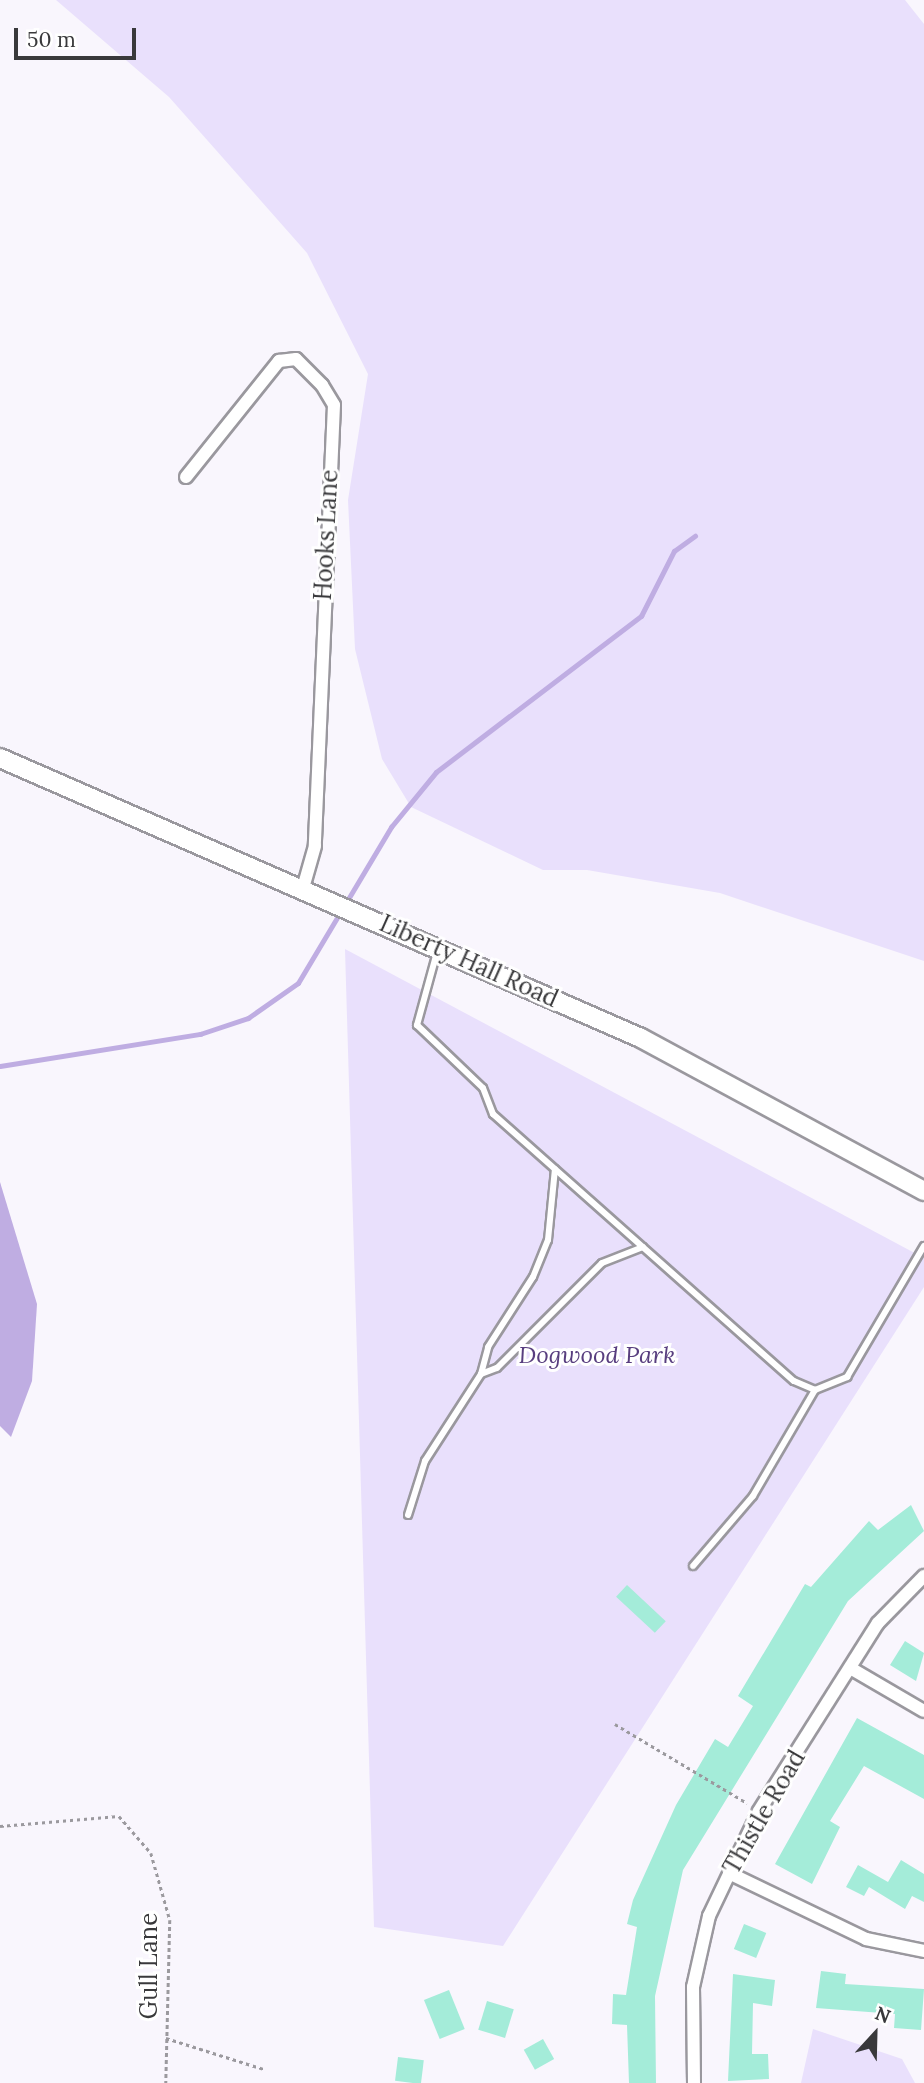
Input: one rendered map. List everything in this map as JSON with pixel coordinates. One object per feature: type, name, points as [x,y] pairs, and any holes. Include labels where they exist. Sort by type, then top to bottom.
[{"type":"main road","name":"Liberty Hall Road","points":[[0,758],[439,947],[653,1044],[924,1191]]},
{"type":"street","name":"Hooks Lane","points":[[187,477],[279,360],[296,359],[322,385],[334,405],[315,846],[303,888]]},
{"type":"street","name":"Thistle Road","points":[[694,2083],[693,1987],[709,1916],[759,1811],[852,1670],[878,1623],[924,1576]]},
{"type":"street","points":[[852,1670],[924,1711]]},
{"type":"street","points":[[729,1873],[866,1939],[924,1951]]},
{"type":"lane","points":[[439,947],[417,1025],[483,1088],[493,1114],[794,1381],[815,1390],[831,1388],[857,1365],[924,1246]]},
{"type":"lane","points":[[408,1515],[425,1461],[481,1374],[488,1348],[533,1277],[548,1240],[555,1169]]},
{"type":"lane","points":[[481,1374],[497,1368],[602,1263],[643,1247]]},
{"type":"lane","points":[[693,1566],[753,1496],[815,1390]]},
{"type":"path","points":[[614,1724],[759,1811]]},
{"type":"path","name":"Gull Lane","points":[[0,1826],[96,1814],[119,1816],[133,1829],[162,1878],[170,1920],[166,2083]]},
{"type":"path","points":[[166,2038],[264,2069]]},
{"type":"green space","points":[[56,0],[905,0],[924,24],[924,961],[720,893],[587,870],[543,870],[411,807],[382,759],[355,649],[348,500],[368,374],[307,253],[169,97]]},
{"type":"green space","name":"Dogwood Park","points":[[345,949],[924,1258],[924,1287],[503,1946],[374,1927]]},
{"type":"green space","points":[[813,2029],[902,2059],[915,2083],[801,2083]]},
{"type":"shaded area","points":[[0,1182],[37,1304],[32,1381],[11,1437],[0,1426]]},
{"type":"building","points":[[911,1505],[924,1531],[848,1601],[683,1870],[655,1996],[656,2083],[629,2083],[627,2025],[612,2024],[613,1994],[626,1995],[637,1927],[627,1924],[633,1900],[676,1805],[715,1739],[728,1747],[753,1706],[738,1696],[805,1584],[811,1587],[869,1521],[878,1530]]},
{"type":"building","points":[[627,1585],[666,1621],[655,1633],[616,1597]]},
{"type":"building","points":[[905,1641],[924,1653],[916,1681],[890,1665]]},
{"type":"building","points":[[857,1718],[924,1755],[924,1799],[864,1766],[830,1821],[840,1827],[812,1884],[775,1864]]},
{"type":"building","points":[[901,1860],[924,1874],[924,1902],[912,1896],[905,1909],[869,1887],[864,1896],[846,1887],[858,1865],[888,1882]]},
{"type":"building","points":[[744,1924],[766,1933],[756,1958],[734,1949]]},
{"type":"building","points":[[821,1971],[846,1974],[845,1984],[924,1989],[921,2030],[894,2028],[895,2014],[816,2008]]},
{"type":"building","points":[[733,1974],[775,1980],[772,2006],[753,2003],[752,2054],[768,2054],[769,2079],[728,2081]]},
{"type":"building","points":[[449,1990],[465,2029],[440,2039],[424,2000]]},
{"type":"building","points":[[487,2001],[514,2009],[505,2038],[478,2030]]},
{"type":"building","points":[[543,2039],[554,2059],[535,2070],[524,2050]]},
{"type":"building","points":[[398,2057],[424,2060],[421,2083],[395,2081]]},
{"type":"waterway","points":[[0,1066],[200,1034],[248,1018],[298,983],[391,827],[436,772],[641,616],[674,551],[695,536]]}]
